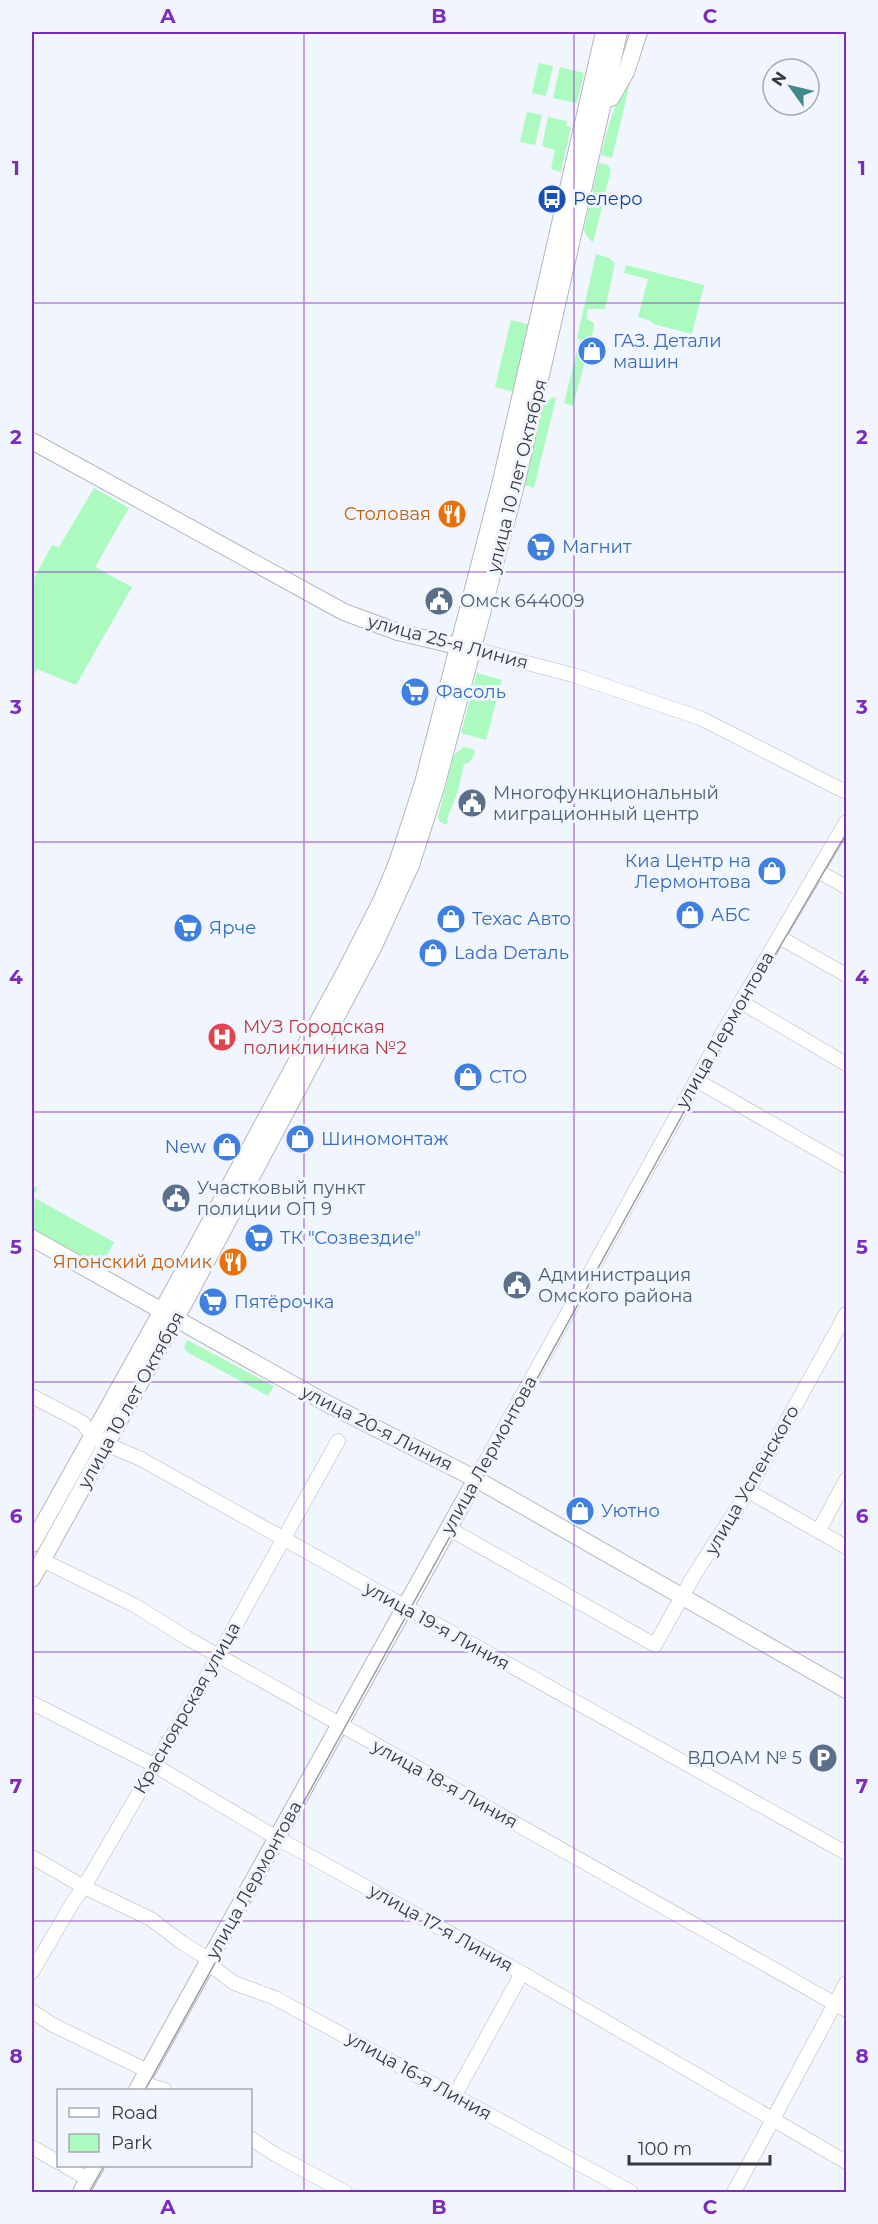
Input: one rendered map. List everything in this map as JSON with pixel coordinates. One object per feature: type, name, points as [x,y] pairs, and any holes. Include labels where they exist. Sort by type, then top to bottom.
[{"type":"main road","name":"улица 10 лет Октября","points":[[467,648],[516,484],[619,32]]},
{"type":"main road","points":[[601,114],[626,72],[639,32]]},
{"type":"main road","name":"улица 10 лет Октября","points":[[32,1544],[99,1440],[169,1315],[364,965],[411,865],[434,796],[501,481],[602,34]]},
{"type":"main road","points":[[614,58],[620,62],[626,62],[632,56]]},
{"type":"main road","name":"улица 25-я Линия","points":[[32,441],[344,612],[398,632],[467,648]]},
{"type":"main road","name":"улица 20-я Линия","points":[[32,1238],[328,1404],[476,1479],[846,1690]]},
{"type":"main road","name":"улица 10 лет Октября","points":[[32,1579],[99,1440]]},
{"type":"main road","name":"улица Лермонтова","points":[[142,2081],[476,1479]]},
{"type":"street","name":"улица 25-я Линия","points":[[467,648],[573,675],[700,718],[846,792]]},
{"type":"street","name":"улица Лермонтова","points":[[476,1479],[696,1080],[846,822]]},
{"type":"street","points":[[818,871],[846,887]]},
{"type":"street","points":[[779,937],[846,975]]},
{"type":"street","points":[[741,1002],[846,1064]]},
{"type":"street","points":[[696,1080],[846,1166]]},
{"type":"street","name":"улица Успенского","points":[[448,1528],[655,1645],[693,1577],[748,1491],[846,1314]]},
{"type":"street","name":"улица 19-я Линия","points":[[32,1396],[83,1423],[99,1440],[141,1459],[846,1853]]},
{"type":"street","name":"Красноярская улица","points":[[32,1972],[219,1655],[338,1441]]},
{"type":"street","points":[[819,1530],[846,1480]]},
{"type":"street","points":[[748,1491],[846,1547]]},
{"type":"street","name":"улица 18-я Линия","points":[[42,1560],[134,1605],[340,1725],[841,2007]]},
{"type":"street","name":"улица 17-я Линия","points":[[32,1703],[154,1765],[277,1838],[522,1973],[846,2162]]},
{"type":"street","name":"улица 16-я Линия","points":[[32,1857],[84,1887],[151,1919],[234,1983],[275,1998],[631,2193]]},
{"type":"street","points":[[455,2095],[522,1973]]},
{"type":"street","points":[[734,2193],[773,2120],[841,2007],[846,1983]]},
{"type":"street","points":[[32,2011],[142,2081],[160,2089]]},
{"type":"street","points":[[252,2139],[345,2193]]},
{"type":"street","points":[[32,2147],[57,2161]]},
{"type":"street","points":[[66,2167],[88,2179]]},
{"type":"green space","points":[[539,63],[553,66],[546,96],[532,93]]},
{"type":"green space","points":[[560,67],[584,73],[577,103],[553,98]]},
{"type":"green space","points":[[632,75],[612,158],[601,155],[613,113]]},
{"type":"green space","points":[[527,112],[542,115],[535,145],[520,142]]},
{"type":"green space","points":[[548,117],[567,121],[566,126],[571,127],[561,172],[551,169],[555,150],[542,146]]},
{"type":"green space","points":[[599,163],[608,165],[611,170],[593,243],[584,229]]},
{"type":"green space","points":[[596,254],[609,258],[615,263],[605,309],[588,309],[586,319],[594,323],[594,328],[573,406],[564,403],[580,339],[577,338]]},
{"type":"green space","points":[[626,265],[704,285],[692,334],[653,324],[651,321],[638,317],[648,279],[624,273]]},
{"type":"green space","points":[[511,320],[531,325],[514,392],[495,387]]},
{"type":"green space","points":[[553,397],[556,398],[534,488],[524,485],[544,404]]},
{"type":"green space","points":[[94,488],[129,508],[95,567],[132,587],[76,685],[37,669],[32,678],[32,582],[52,545],[59,547]]},
{"type":"green space","points":[[477,673],[502,680],[486,740],[461,733]]},
{"type":"green space","points":[[464,747],[473,749],[475,753],[469,763],[464,764],[458,791],[445,825],[439,821],[438,817],[454,755]]},
{"type":"green space","points":[[32,1185],[38,1188],[33,1197],[114,1242],[102,1265],[97,1266],[32,1230]]},
{"type":"green space","points":[[187,1340],[274,1386],[268,1396],[187,1352],[184,1347]]},
{"type":"tram line","points":[[146,2089],[700,1083],[846,834]]},
{"type":"tram line","points":[[89,2192],[103,2167]]},
{"type":"place","name":"Релеро","points":[[552,199]]},
{"type":"place","name":"ГАЗ. Детали машин","points":[[592,351]]},
{"type":"place","name":"Столовая","points":[[452,514]]},
{"type":"place","name":"Магнит","points":[[541,547]]},
{"type":"place","name":"Омск 644009","points":[[439,601]]},
{"type":"place","name":"Фасоль","points":[[415,692]]},
{"type":"place","name":"Многофункциональный миграционный центр","points":[[472,803]]},
{"type":"place","name":"Киа Центр на Лермонтова","points":[[772,871]]},
{"type":"place","name":"АБС","points":[[690,915]]},
{"type":"place","name":"Техас Авто","points":[[451,919]]},
{"type":"place","name":"Ярче","points":[[188,928]]},
{"type":"place","name":"Lada Dеталь","points":[[433,953]]},
{"type":"place","name":"МУЗ Городская поликлиника №2","points":[[222,1037]]},
{"type":"place","name":"СТО","points":[[468,1077]]},
{"type":"place","name":"Шиномонтаж","points":[[300,1139]]},
{"type":"place","name":"New","points":[[227,1147]]},
{"type":"place","name":"Участковый пункт полиции ОП 9","points":[[176,1198]]},
{"type":"place","name":"ТК \"Созвездие\"","points":[[259,1238]]},
{"type":"place","name":"Японский домик","points":[[233,1262]]},
{"type":"place","name":"Администрация Омского района","points":[[517,1285]]},
{"type":"place","name":"Пятёрочка","points":[[213,1302]]},
{"type":"place","name":"Уютно","points":[[580,1511]]},
{"type":"place","name":"ВДОАМ № 5","points":[[823,1758]]}]
